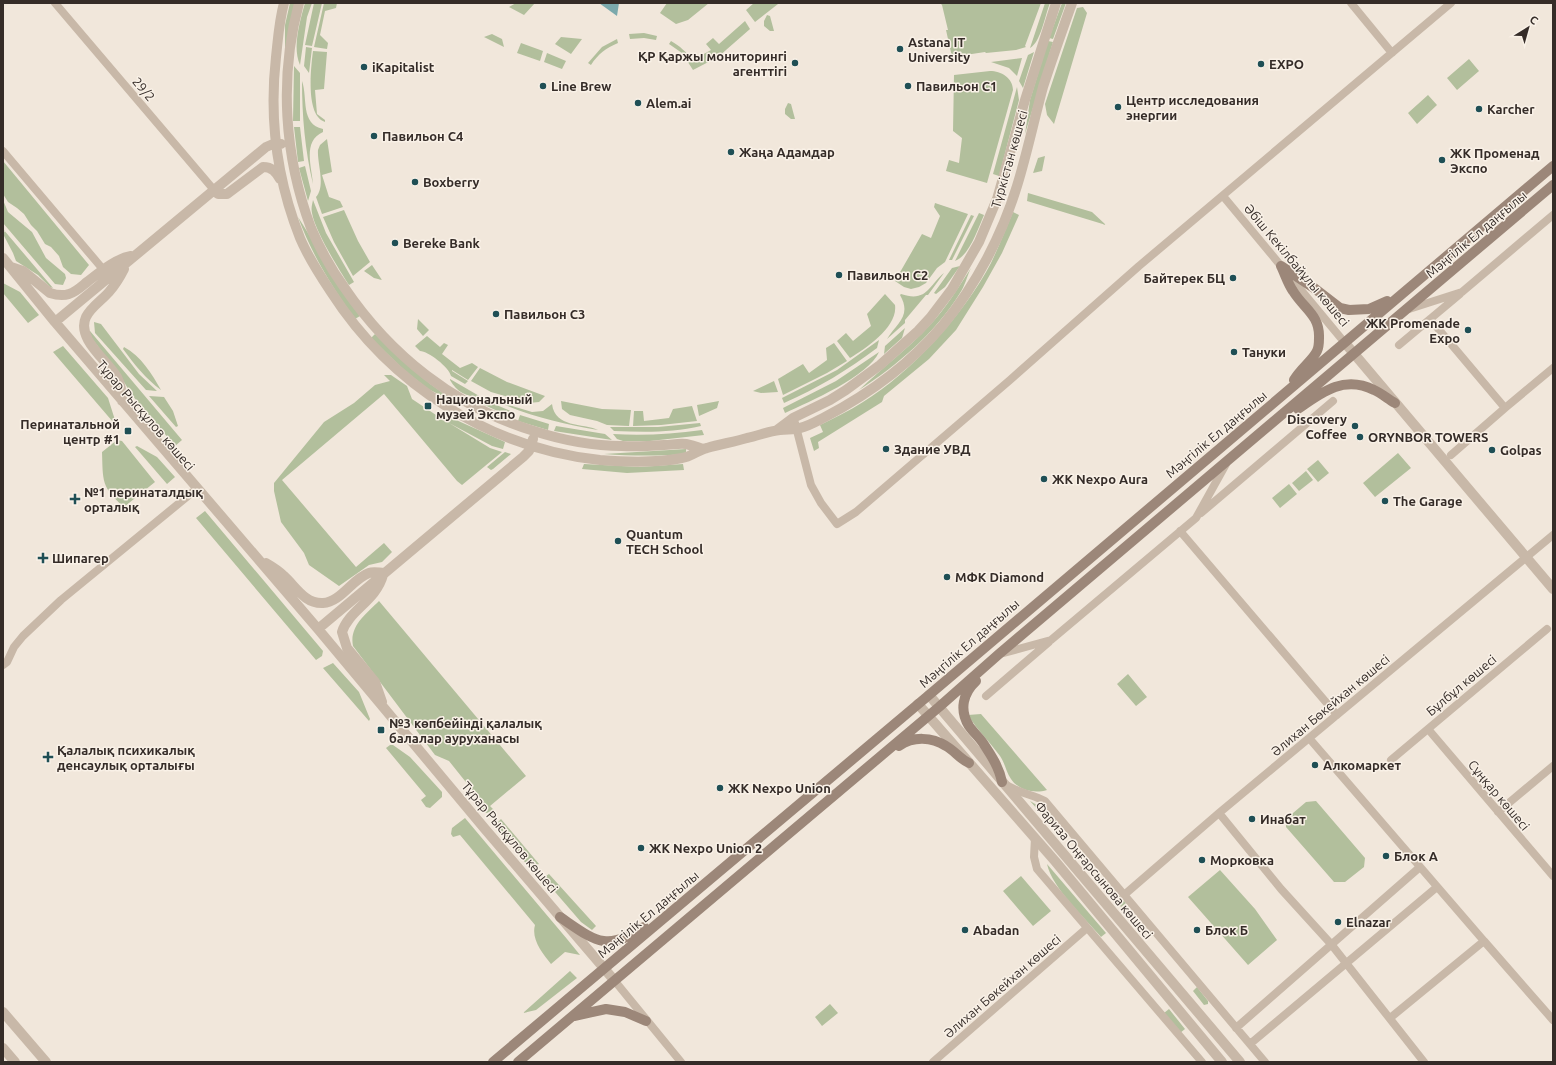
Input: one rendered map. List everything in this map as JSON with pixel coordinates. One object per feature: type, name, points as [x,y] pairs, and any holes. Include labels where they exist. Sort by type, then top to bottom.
[{"type":"main road","name":"Мәңгілік Ел даңғылы","points":[[493,1062],[1553,166]]},
{"type":"main road","name":"Мәңгілік Ел даңғылы","points":[[518,1062],[939,707],[1553,185]]},
{"type":"main road","points":[[1281,266],[1314,288],[1340,308],[1349,310],[1369,310],[1401,294]]},
{"type":"main road","points":[[1281,266],[1292,291],[1316,318],[1319,333],[1319,343],[1315,354],[1295,378],[1289,389]]},
{"type":"main road","points":[[1259,434],[1322,392],[1333,387],[1346,384],[1353,384],[1373,389],[1395,403]]},
{"type":"main road","points":[[997,657],[968,690],[963,704],[964,715],[969,726],[982,741],[996,764],[1000,772],[1002,782]]},
{"type":"main road","points":[[866,767],[913,739],[934,740],[947,746],[961,759],[969,763]]},
{"type":"main road","points":[[560,917],[589,937],[599,941],[619,941],[632,935],[694,892]]},
{"type":"main road","points":[[572,1016],[606,1009],[625,1012],[646,1021]]},
{"type":"street","name":"29/2","points":[[55,3],[214,190]]},
{"type":"street","points":[[282,183],[275,144],[272,106],[273,78],[278,32],[284,3]]},
{"type":"street","name":"Түркістан көшесі","points":[[299,3],[292,34],[288,73],[287,108],[289,143],[293,165],[302,201],[318,242],[342,284],[374,327],[404,358],[452,393],[493,416],[535,432],[607,446],[684,444],[703,449]]},
{"type":"street","name":"Түркістан көшесі","points":[[777,430],[793,418],[824,403],[846,390],[894,353],[930,318],[963,271],[986,228],[1000,191],[1024,100],[1056,3]]},
{"type":"street","name":"Түркістан көшесі","points":[[282,183],[298,231],[311,262],[340,306],[360,332],[392,366],[444,406],[492,431],[531,446],[579,457],[612,461],[686,458],[703,449],[777,430],[797,430],[814,422],[850,403],[897,370],[936,333],[965,294],[986,257],[1010,204],[1017,186],[1048,72],[1072,3]]},
{"type":"street","points":[[1351,3],[1392,53]]},
{"type":"street","points":[[793,418],[811,485],[821,503],[836,524],[862,507],[1010,380],[1139,266],[1451,3]]},
{"type":"street","points":[[55,322],[110,278],[266,147],[275,144],[289,143]]},
{"type":"street","points":[[3,151],[110,278]]},
{"type":"street","points":[[214,190],[218,194],[227,194],[263,167],[275,171],[282,183]]},
{"type":"street","name":"Әбіш Кекілбайұлы көшесі","points":[[1223,196],[1395,403],[1553,589]]},
{"type":"street","points":[[1399,345],[1553,215]]},
{"type":"street","points":[[11,267],[23,272],[50,293],[68,295],[103,270],[125,257],[137,254]]},
{"type":"street","name":"Тұрар Рысқұлов көшесі","points":[[3,258],[55,322],[258,558],[604,968],[681,1062]]},
{"type":"street","points":[[122,401],[122,390],[118,379],[86,338],[84,330],[85,320],[88,314],[109,292],[129,261]]},
{"type":"street","points":[[1407,309],[1462,292]]},
{"type":"street","points":[[1430,320],[1505,408]]},
{"type":"street","name":"Тұрар Рысқұлов көшесі","points":[[55,322],[63,338],[194,492],[306,620],[318,629]]},
{"type":"street","points":[[1451,455],[1553,369]]},
{"type":"street","points":[[986,696],[1333,401]]},
{"type":"street","points":[[318,629],[523,457],[529,451],[535,432]]},
{"type":"street","points":[[1228,461],[1220,482],[1225,487],[1234,485]]},
{"type":"street","points":[[1196,518],[1228,461]]},
{"type":"street","points":[[3,665],[7,662],[14,647],[23,636],[60,600],[194,492]]},
{"type":"street","points":[[1180,531],[1337,715]]},
{"type":"street","name":"Әлихан Бөкейхан көшесі","points":[[1124,895],[1219,813],[1553,535]]},
{"type":"street","points":[[258,558],[283,575],[303,597],[318,603],[325,603],[335,598],[369,573],[384,573]]},
{"type":"street","points":[[384,573],[382,582],[372,596],[348,620],[342,632],[343,640],[347,648],[375,682],[385,710]]},
{"type":"street","name":"Бұлбұл көшесі","points":[[1392,760],[1547,629]]},
{"type":"street","points":[[997,657],[1051,640]]},
{"type":"street","name":"Фариза Оңғарсынова көшесі","points":[[929,695],[1240,1062]]},
{"type":"street","name":"Фариза Оңғарсынова көшесі","points":[[918,704],[1035,838],[1222,1062]]},
{"type":"street","name":"Сұңқар көшесі","points":[[1428,729],[1553,876]]},
{"type":"street","points":[[1309,738],[1553,1020]]},
{"type":"street","points":[[1498,812],[1553,766]]},
{"type":"street","points":[[1002,782],[1016,790],[1045,801],[1265,1062]]},
{"type":"street","points":[[1219,813],[1282,889],[1331,944],[1424,1062]]},
{"type":"street","points":[[1035,838],[1034,857],[1037,869],[1202,1062]]},
{"type":"street","points":[[1236,1028],[1420,867]]},
{"type":"street","points":[[1250,1044],[1437,887]]},
{"type":"street","points":[[1078,889],[1103,908],[1168,984],[1170,982],[1169,978]]},
{"type":"street","name":"Әлихан Бөкейхан көшесі","points":[[933,1062],[1087,928]]},
{"type":"street","points":[[1390,1018],[1484,941]]},
{"type":"street","points":[[1191,1025],[1184,1014],[1187,1009],[1233,1062]]},
{"type":"street","points":[[3,1012],[46,1062]]},
{"type":"street","points":[[3,1048],[15,1062]]},
{"type":"green space","points":[[290,3],[295,3],[285,51],[285,25]]},
{"type":"green space","points":[[305,3],[312,3],[307,17],[300,65],[297,42],[299,26]]},
{"type":"green space","points":[[314,3],[322,3],[312,46],[305,45]]},
{"type":"green space","points":[[324,3],[337,3],[336,8],[325,11],[320,35],[328,43],[327,49],[314,47]]},
{"type":"green space","points":[[516,3],[535,3],[524,15],[509,7]]},
{"type":"green space","points":[[667,3],[709,3],[688,20],[676,24],[660,13]]},
{"type":"green space","points":[[754,3],[778,4],[755,22],[746,10]]},
{"type":"green space","points":[[940,3],[1041,3],[1025,46],[1026,47],[1016,50],[985,52],[952,57],[946,30],[948,30],[942,5]]},
{"type":"green space","points":[[1045,3],[1050,3],[1040,34],[1034,45],[1030,48]]},
{"type":"green space","points":[[1062,3],[1066,3],[1053,39],[1049,38]]},
{"type":"green space","points":[[1083,7],[1087,13],[1054,124],[1047,115],[1045,104],[1077,8]]},
{"type":"green space","points":[[767,15],[770,16],[774,31],[770,31],[764,26],[764,21]]},
{"type":"green space","points":[[745,21],[750,29],[718,57],[693,70],[682,53],[669,44],[671,41],[683,49],[693,60],[711,50],[706,44],[713,38],[719,44]]},
{"type":"green space","points":[[644,33],[657,36],[656,40],[644,38],[630,39],[629,34]]},
{"type":"green space","points":[[492,34],[502,39],[504,47],[484,37]]},
{"type":"green space","points":[[561,37],[582,39],[571,54],[555,44]]},
{"type":"green space","points":[[617,39],[618,43],[603,52],[591,65],[588,63],[602,47]]},
{"type":"green space","points":[[1048,41],[1053,42],[1025,134],[1030,100]]},
{"type":"green space","points":[[521,43],[543,51],[540,61],[517,53]]},
{"type":"green space","points":[[306,47],[312,48],[309,73],[304,66]]},
{"type":"green space","points":[[313,51],[327,52],[324,89],[315,90],[317,114],[325,120],[325,122],[319,118],[314,111],[312,101],[311,68]]},
{"type":"green space","points":[[1034,52],[1023,88],[1019,81],[1028,55]]},
{"type":"green space","points":[[547,53],[566,61],[562,69],[544,62]]},
{"type":"green space","points":[[1022,58],[1017,76],[1009,68],[991,62]]},
{"type":"green space","points":[[1469,59],[1479,71],[1457,90],[1447,78]]},
{"type":"green space","points":[[294,66],[300,73],[300,121],[293,121]]},
{"type":"green space","points":[[990,71],[998,72],[1006,76],[1011,82],[1013,90],[987,183],[946,171],[949,160],[959,163],[962,138],[953,131],[954,75]]},
{"type":"green space","points":[[302,81],[308,116],[311,122],[323,129],[323,132],[316,136],[310,148],[310,163],[313,184],[304,133]]},
{"type":"green space","points":[[1017,87],[1019,100],[999,176],[993,174]]},
{"type":"green space","points":[[1428,95],[1437,105],[1417,124],[1408,113]]},
{"type":"green space","points":[[788,103],[791,104],[795,119],[791,119],[785,114],[785,109]]},
{"type":"green space","points":[[294,127],[300,127],[304,161],[298,162]]},
{"type":"green space","points":[[327,139],[332,172],[322,175],[329,197],[340,201],[343,207],[322,214],[316,197],[319,192],[321,181],[318,150],[320,145]]},
{"type":"green space","points":[[1045,156],[1042,171],[1033,173],[1038,158]]},
{"type":"green space","points":[[3,161],[89,265],[81,275],[71,274],[63,267],[59,256],[51,247],[45,244],[24,214],[8,202],[3,194]]},
{"type":"green space","points":[[305,166],[311,191],[308,201],[299,168]]},
{"type":"green space","points":[[1028,193],[1092,212],[1106,225],[1027,201]]},
{"type":"green space","points":[[3,200],[8,212],[32,232],[46,258],[65,274],[66,278],[63,285],[55,284],[3,223]]},
{"type":"green space","points":[[313,200],[326,233],[354,282],[349,285],[314,221],[312,211]]},
{"type":"green space","points":[[935,203],[968,214],[945,262],[937,268],[926,283],[911,289],[904,287],[895,281],[922,234],[931,238],[940,216],[934,207]]},
{"type":"green space","points":[[344,210],[358,241],[370,262],[353,276],[334,242],[323,217]]},
{"type":"green space","points":[[1013,212],[1019,215],[1002,253],[956,330],[929,359],[884,396],[882,402],[818,442],[819,448],[814,451],[810,438],[823,432],[820,425],[863,402],[881,390],[918,358],[952,321],[980,282],[991,263]]},
{"type":"green space","points":[[979,213],[984,215],[969,248],[965,254],[955,261]]},
{"type":"green space","points":[[971,215],[974,216],[952,260],[949,260]]},
{"type":"green space","points":[[298,217],[360,316],[355,319],[323,270]]},
{"type":"green space","points":[[5,231],[53,288],[50,287],[38,275],[16,261],[3,234]]},
{"type":"green space","points":[[372,265],[382,280],[374,278],[364,271]]},
{"type":"green space","points":[[960,266],[945,287],[936,294],[934,293],[952,268]]},
{"type":"green space","points":[[971,268],[960,293],[939,322],[902,359],[859,390],[930,325],[947,305]]},
{"type":"green space","points":[[944,273],[928,295],[926,295],[905,320],[905,323],[887,339],[899,324],[904,314],[903,302],[900,295],[917,296],[922,294],[927,291]]},
{"type":"green space","points":[[3,283],[20,292],[39,315],[28,323],[3,293]]},
{"type":"green space","points":[[885,294],[895,305],[895,313],[891,321],[880,336],[850,358],[837,341],[846,333],[853,341],[871,326],[867,314]]},
{"type":"green space","points":[[418,319],[429,330],[423,336],[417,329]]},
{"type":"green space","points":[[94,322],[101,324],[139,374],[157,391],[146,390],[95,333]]},
{"type":"green space","points":[[905,328],[902,338],[884,354],[885,346]]},
{"type":"green space","points":[[89,331],[182,440],[175,446],[132,395],[119,374],[90,336]]},
{"type":"green space","points":[[375,334],[429,383],[458,404],[428,389],[404,370],[371,338]]},
{"type":"green space","points":[[427,336],[440,347],[444,343],[448,345],[442,354],[460,368],[472,363],[478,367],[468,380],[452,370],[468,381],[465,384],[451,376],[438,360],[420,351],[415,346]]},
{"type":"green space","points":[[879,340],[877,348],[855,364],[821,385],[784,403],[782,398],[837,370]]},
{"type":"green space","points":[[834,343],[847,361],[827,373],[783,395],[778,379],[803,364],[809,373],[827,360],[826,348]]},
{"type":"green space","points":[[63,346],[108,398],[115,420],[113,422],[53,352]]},
{"type":"green space","points":[[124,347],[141,360],[161,390],[136,366],[123,349]]},
{"type":"green space","points":[[879,352],[873,361],[851,379],[823,395],[785,413],[783,408],[836,381]]},
{"type":"green space","points":[[480,368],[507,382],[545,396],[539,402],[529,403],[491,392],[471,381]]},
{"type":"green space","points":[[384,375],[391,375],[407,386],[412,399],[439,417],[454,419],[505,442],[503,449],[492,446],[449,423],[490,448],[502,452],[462,485],[384,394],[282,480],[356,567],[384,543],[392,552],[382,562],[369,565],[339,586],[309,565],[304,553],[281,522],[274,491],[274,483],[324,422],[354,403],[375,385],[390,381]]},
{"type":"green space","points":[[450,379],[481,397],[462,393],[456,388]]},
{"type":"green space","points":[[774,381],[778,392],[761,393],[753,391]]},
{"type":"green space","points":[[149,396],[164,397],[173,411],[178,426],[176,427]]},
{"type":"green space","points":[[487,401],[515,413],[513,418],[478,402]]},
{"type":"green space","points":[[496,401],[532,412],[543,411],[552,404],[554,412],[564,421],[598,430],[546,419]]},
{"type":"green space","points":[[561,401],[602,409],[631,410],[629,426],[607,425],[597,421],[570,415],[562,409]]},
{"type":"green space","points":[[719,401],[717,408],[699,416],[697,405]]},
{"type":"green space","points":[[692,406],[697,421],[633,426],[634,411],[643,411],[644,421],[669,418],[673,409]]},
{"type":"green space","points":[[520,415],[549,424],[548,430],[518,421]]},
{"type":"green space","points":[[700,423],[701,426],[658,432],[614,431],[610,427],[658,427]]},
{"type":"green space","points":[[556,426],[605,434],[612,440],[554,431]]},
{"type":"green space","points":[[702,430],[704,435],[650,441],[623,441],[617,439],[613,434],[658,434]]},
{"type":"green space","points":[[117,440],[122,441],[155,482],[124,507],[111,494],[103,477],[102,452]]},
{"type":"green space","points":[[137,446],[157,457],[175,477],[167,484],[135,447]]},
{"type":"green space","points":[[686,449],[686,454],[676,455],[645,456],[604,454]]},
{"type":"green space","points":[[505,452],[511,454],[493,469],[491,470],[487,467]]},
{"type":"green space","points":[[1398,453],[1411,468],[1375,497],[1363,483]]},
{"type":"green space","points":[[1318,460],[1329,473],[1318,482],[1307,469]]},
{"type":"green space","points":[[584,464],[640,467],[683,464],[684,470],[627,473],[582,469]]},
{"type":"green space","points":[[1306,471],[1313,480],[1299,491],[1292,483]]},
{"type":"green space","points":[[1289,484],[1297,494],[1280,508],[1272,498]]},
{"type":"green space","points":[[205,511],[323,651],[322,656],[316,660],[196,518]]},
{"type":"green space","points":[[379,601],[526,776],[490,806],[495,811],[486,813],[480,806],[473,791],[449,761],[435,755],[353,646],[352,639],[356,626]]},
{"type":"green space","points":[[333,663],[359,692],[370,719],[369,721],[323,668]]},
{"type":"green space","points":[[1128,674],[1147,697],[1136,706],[1117,684]]},
{"type":"green space","points":[[981,714],[1047,790],[1037,792],[1027,790],[1014,783],[1009,776],[1000,756],[968,715]]},
{"type":"green space","points":[[393,745],[410,757],[442,792],[442,797],[430,808],[426,807],[421,800],[426,796],[386,748]]},
{"type":"green space","points":[[1030,801],[1052,817],[1059,825],[1060,829],[1057,831]]},
{"type":"green space","points":[[1316,801],[1365,858],[1364,867],[1345,882],[1334,882],[1286,827],[1286,819],[1306,802]]},
{"type":"green space","points":[[465,818],[580,955],[565,952],[551,964],[538,946],[534,930],[535,925],[460,835],[453,837],[451,834],[452,828]]},
{"type":"green space","points":[[501,819],[539,864],[529,867],[497,829],[496,824]]},
{"type":"green space","points":[[1047,864],[1106,933],[1101,937],[1062,893],[1055,883]]},
{"type":"green space","points":[[1220,870],[1255,909],[1277,940],[1248,965],[1188,897]]},
{"type":"green space","points":[[549,874],[596,926],[592,930],[581,922],[543,878]]},
{"type":"green space","points":[[1021,876],[1051,911],[1033,926],[1003,891]]},
{"type":"green space","points":[[1109,885],[1126,903],[1121,907],[1105,888]]},
{"type":"green space","points":[[570,971],[577,978],[536,1010],[523,1013]]},
{"type":"green space","points":[[1197,987],[1208,1001],[1208,1004],[1204,1005],[1193,991]]},
{"type":"green space","points":[[830,1004],[838,1013],[822,1026],[815,1017]]},
{"type":"green space","points":[[1169,1009],[1185,1029],[1180,1033],[1164,1013]]},
{"type":"water","points":[[599,3],[619,3],[617,16]]},
{"type":"place","name":"Astana IT University","points":[[900,49]]},
{"type":"place","name":"ҚР Қаржы мониторингі агенттігі","points":[[795,63]]},
{"type":"place","name":"EXPO","points":[[1261,64]]},
{"type":"place","name":"iKapitalist","points":[[364,67]]},
{"type":"place","name":"Line Brew","points":[[543,86]]},
{"type":"place","name":"Павильон С1","points":[[908,86]]},
{"type":"place","name":"Alem.ai","points":[[638,103]]},
{"type":"place","name":"Центр исследования энергии","points":[[1118,107]]},
{"type":"place","name":"Karcher","points":[[1479,109]]},
{"type":"place","name":"Павильон С4","points":[[374,136]]},
{"type":"place","name":"Жаңа Адамдар","points":[[731,152]]},
{"type":"place","name":"ЖК Променад Экспо","points":[[1442,160]]},
{"type":"place","name":"Boxberry","points":[[415,182]]},
{"type":"place","name":"Bereke Bank","points":[[395,243]]},
{"type":"place","name":"Павильон С2","points":[[839,275]]},
{"type":"place","name":"Байтерек БЦ","points":[[1233,278]]},
{"type":"place","name":"Павильон С3","points":[[496,314]]},
{"type":"place","name":"ЖК Promenade Expo","points":[[1468,330]]},
{"type":"place","name":"Тануки","points":[[1234,352]]},
{"type":"place","name":"Национальный музей Экспо","points":[[428,406]]},
{"type":"place","name":"Discovery Coffee","points":[[1355,426]]},
{"type":"place","name":"Перинатальной центр #1","points":[[128,431]]},
{"type":"place","name":"ORYNBOR TOWERS","points":[[1360,437]]},
{"type":"place","name":"Здание УВД","points":[[886,449]]},
{"type":"place","name":"Golpas","points":[[1492,450]]},
{"type":"place","name":"ЖК Nexpo Aura","points":[[1044,479]]},
{"type":"place","name":"№1 перинаталдық орталық","points":[[75,499]]},
{"type":"place","name":"The Garage","points":[[1385,501]]},
{"type":"place","name":"Quantum TECH School","points":[[618,541]]},
{"type":"place","name":"Шипагер","points":[[43,558]]},
{"type":"place","name":"МФК Diamond","points":[[947,577]]},
{"type":"place","name":"№3 көпбейінді қалалық балалар ауруханасы","points":[[381,730]]},
{"type":"place","name":"Қалалық психикалық денсаулық орталығы","points":[[48,757]]},
{"type":"place","name":"Алкомаркет","points":[[1315,765]]},
{"type":"place","name":"ЖК Nexpo Union","points":[[720,788]]},
{"type":"place","name":"Инабат","points":[[1252,819]]},
{"type":"place","name":"ЖК Nexpo Union 2","points":[[641,848]]},
{"type":"place","name":"Блок А","points":[[1386,856]]},
{"type":"place","name":"Морковка","points":[[1202,860]]},
{"type":"place","name":"Elnazar","points":[[1338,922]]},
{"type":"place","name":"Abadan","points":[[965,930]]},
{"type":"place","name":"Блок Б","points":[[1197,930]]}]
